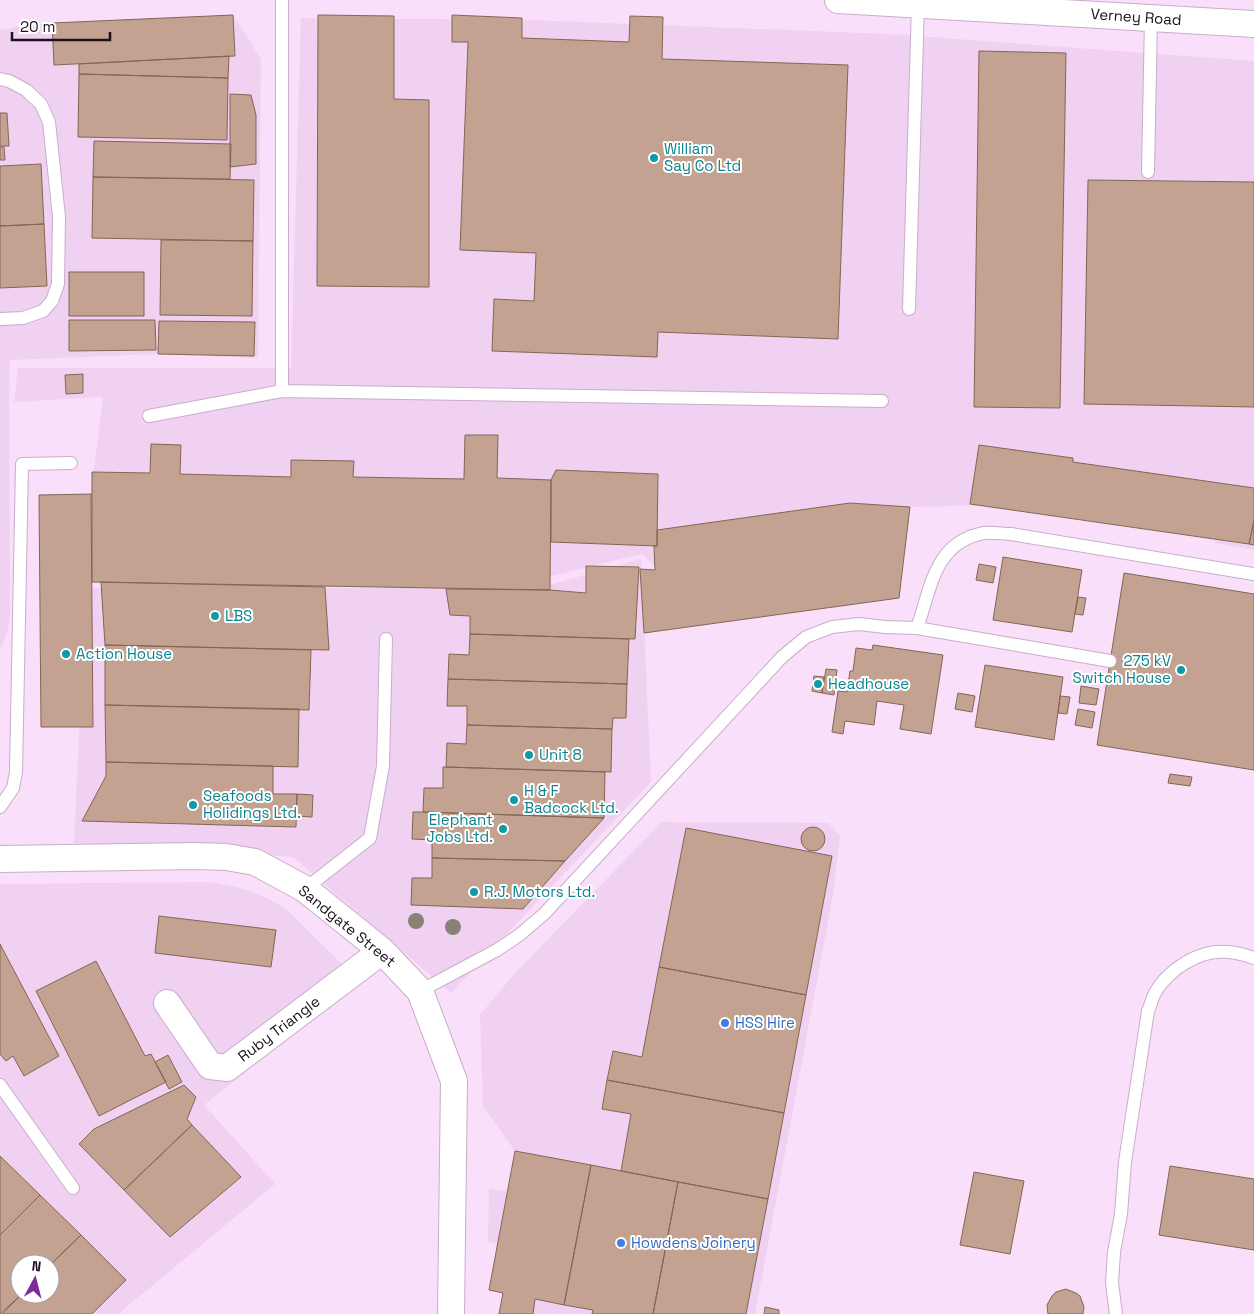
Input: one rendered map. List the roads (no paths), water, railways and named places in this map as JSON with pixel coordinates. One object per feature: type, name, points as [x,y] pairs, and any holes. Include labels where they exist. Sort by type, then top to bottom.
[{"type":"street","name":"Verney Road","points":[[838,0],[1254,24]]},
{"type":"street","name":"Sandgate Street","points":[[0,860],[226,856],[256,862],[305,889],[382,951],[420,990],[454,1081],[451,1314]]},
{"type":"street","name":"Ruby Triangle","points":[[167,1003],[210,1066],[227,1068],[382,951]]},
{"type":"lane","points":[[282,0],[282,391]]},
{"type":"lane","points":[[909,309],[918,4]]},
{"type":"lane","points":[[1148,172],[1151,18]]},
{"type":"lane","points":[[0,78],[26,90],[41,104],[49,122],[59,217],[58,284],[52,302],[43,311],[23,318],[0,318]]},
{"type":"lane","points":[[149,416],[282,391],[882,401]]},
{"type":"lane","points":[[0,807],[13,788],[16,772],[22,464],[71,463]]},
{"type":"lane","points":[[916,628],[931,580],[942,558],[960,542],[984,533],[1011,534],[1254,574]]},
{"type":"lane","points":[[420,990],[497,950],[518,936],[544,914],[782,657],[806,637],[832,628],[859,624],[885,628],[916,628],[1110,661]]},
{"type":"lane","points":[[305,889],[370,838],[383,766],[386,639]]},
{"type":"lane","points":[[1116,1314],[1112,1283],[1126,1162],[1148,1011],[1156,991],[1167,977],[1184,963],[1204,954],[1221,951],[1239,952],[1254,958]]},
{"type":"lane","points":[[0,1085],[73,1188]]},
{"type":"place","name":"William Say Co Ltd","points":[[654,158]]},
{"type":"place","name":"LBS","points":[[215,616]]},
{"type":"place","name":"Action House","points":[[66,654]]},
{"type":"place","name":"275 kV Switch House","points":[[1181,670]]},
{"type":"place","name":"Headhouse","points":[[818,684]]},
{"type":"place","name":"Unit 8","points":[[529,755]]},
{"type":"place","name":"H & F Badcock Ltd.","points":[[514,800]]},
{"type":"place","name":"Seafoods Holidings Ltd.","points":[[193,805]]},
{"type":"place","name":"Elephant Jobs Ltd.","points":[[503,829]]},
{"type":"place","name":"R.J. Motors Ltd.","points":[[474,892]]},
{"type":"place","name":"HSS Hire","points":[[725,1023]]},
{"type":"place","name":"Howdens Joinery","points":[[621,1243]]}]
